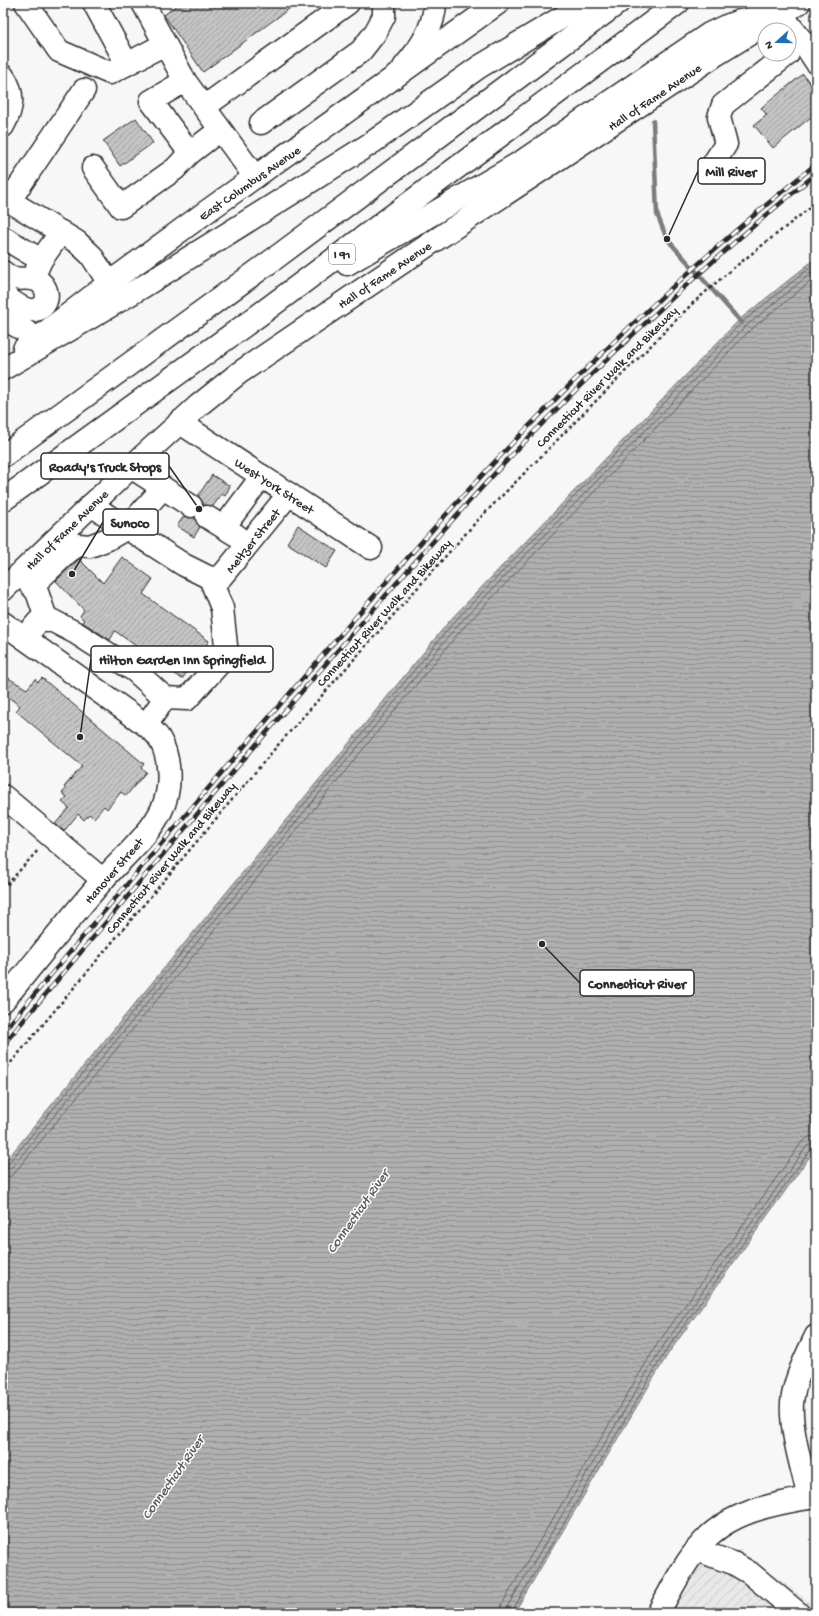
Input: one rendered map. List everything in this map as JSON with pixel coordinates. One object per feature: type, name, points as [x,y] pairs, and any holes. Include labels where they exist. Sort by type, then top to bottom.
[{"type":"main road","points":[[26,3],[59,51],[110,73],[165,44]]},
{"type":"main road","points":[[94,3],[127,64]]},
{"type":"main road","points":[[204,107],[348,3]]},
{"type":"main road","points":[[261,123],[361,51],[375,33],[384,16],[384,3]]},
{"type":"main road","points":[[398,74],[418,50],[429,32],[435,13],[435,3]]},
{"type":"main road","name":"East Columbus Avenue","points":[[3,365],[109,283],[498,3]]},
{"type":"main road","points":[[3,369],[144,286],[262,212],[372,142],[479,67],[586,3]]},
{"type":"main road","points":[[3,456],[274,259],[618,3]]},
{"type":"main road","name":"I 91","points":[[3,500],[259,315],[678,3]]},
{"type":"main road","points":[[150,6],[165,44],[185,81],[255,177]]},
{"type":"main road","points":[[259,315],[495,178],[709,34],[734,22],[790,7],[799,46],[816,62]]},
{"type":"main road","name":"Hall of Fame Avenue","points":[[3,590],[26,580],[63,544],[91,505],[179,422],[219,389],[277,346],[725,48],[790,7]]},
{"type":"main road","points":[[710,169],[726,144],[718,117],[723,105],[799,46]]},
{"type":"main road","points":[[3,76],[9,84],[12,97],[3,126]]},
{"type":"main road","points":[[185,81],[151,101],[190,153]]},
{"type":"main road","points":[[84,90],[6,198],[77,242],[91,255],[109,283]]},
{"type":"main road","points":[[93,168],[122,207],[175,169],[190,153],[220,130]]},
{"type":"main road","points":[[3,272],[12,278],[37,269],[61,232]]},
{"type":"main road","points":[[3,295],[31,311],[39,309],[44,305],[47,298],[47,291],[41,283],[37,269],[4,238]]},
{"type":"main road","points":[[3,318],[37,338]]},
{"type":"main road","name":"West York Street","points":[[179,422],[371,548]]},
{"type":"main road","points":[[131,467],[248,544]]},
{"type":"main road","points":[[207,517],[262,476]]},
{"type":"main road","points":[[63,544],[90,546],[108,539],[126,528],[163,488]]},
{"type":"main road","name":"Meltzer Street","points":[[210,578],[222,576],[289,494]]},
{"type":"main road","points":[[24,638],[39,621],[51,620],[76,633],[135,671],[165,698],[187,698],[227,655],[222,608],[210,578],[184,565],[91,505]]},
{"type":"main road","points":[[26,580],[37,592],[47,620]]},
{"type":"main road","name":"Hanover Street","points":[[3,623],[146,724],[159,737],[166,756],[169,774],[168,790],[162,811],[158,817],[130,851],[103,880],[3,1001]]},
{"type":"main road","points":[[146,724],[165,698]]},
{"type":"main road","points":[[3,796],[103,880]]},
{"type":"main road","points":[[658,1613],[696,1550],[717,1529],[737,1517],[762,1508],[813,1498],[799,1452],[792,1403],[804,1361],[816,1336]]},
{"type":"main road","points":[[696,1550],[733,1563],[750,1573],[786,1609]]},
{"type":"path","name":"Connecticut River Walk and Bikeway","points":[[3,1072],[278,745],[476,522],[693,303],[731,270],[816,202]]},
{"type":"path","points":[[3,889],[50,836]]},
{"type":"shaded area","points":[[740,1550],[816,1607],[816,1613],[672,1613],[695,1567]]},
{"type":"water","points":[[816,258],[816,1148],[668,1354],[514,1613],[3,1613],[3,1164],[451,619],[739,320]]},
{"type":"building","points":[[180,3],[297,3],[203,72],[164,15]]},
{"type":"building","points":[[803,74],[816,91],[816,113],[773,148],[754,125],[767,115],[761,108]]},
{"type":"building","points":[[136,118],[153,143],[120,166],[103,141]]},
{"type":"building","points":[[212,475],[230,486],[225,496],[222,494],[213,506],[203,505],[198,496]]},
{"type":"building","points":[[184,516],[195,518],[200,527],[194,537],[177,526]]},
{"type":"building","points":[[298,525],[337,551],[326,568],[287,543]]},
{"type":"building","points":[[122,557],[153,579],[143,594],[209,641],[182,679],[115,631],[110,640],[82,622],[84,620],[80,616],[84,610],[56,581],[79,559],[103,583]]},
{"type":"building","points":[[3,675],[27,689],[35,679],[38,682],[42,678],[144,764],[141,768],[146,772],[126,796],[121,792],[107,809],[104,806],[94,818],[89,814],[84,820],[78,814],[64,831],[55,824],[69,808],[62,802],[67,797],[62,793],[66,789],[64,787],[82,766],[16,711],[20,706],[3,693]]},
{"type":"waterway","points":[[653,121],[657,214],[667,239],[742,323]]},
{"type":"railway","points":[[3,1032],[260,728],[469,489],[563,391],[669,290],[741,226],[816,164]]},
{"type":"railway","points":[[3,1045],[277,720],[505,462],[601,365],[671,299],[743,235],[816,174]]},
{"type":"place","name":"Mill River","points":[[667,239]]},
{"type":"place","name":"Roady's Truck Stops","points":[[199,509]]},
{"type":"place","name":"Sunoco","points":[[72,574]]},
{"type":"place","name":"Hilton Garden Inn Springfield","points":[[80,737]]},
{"type":"place","name":"Connecticut River","points":[[542,944]]}]
